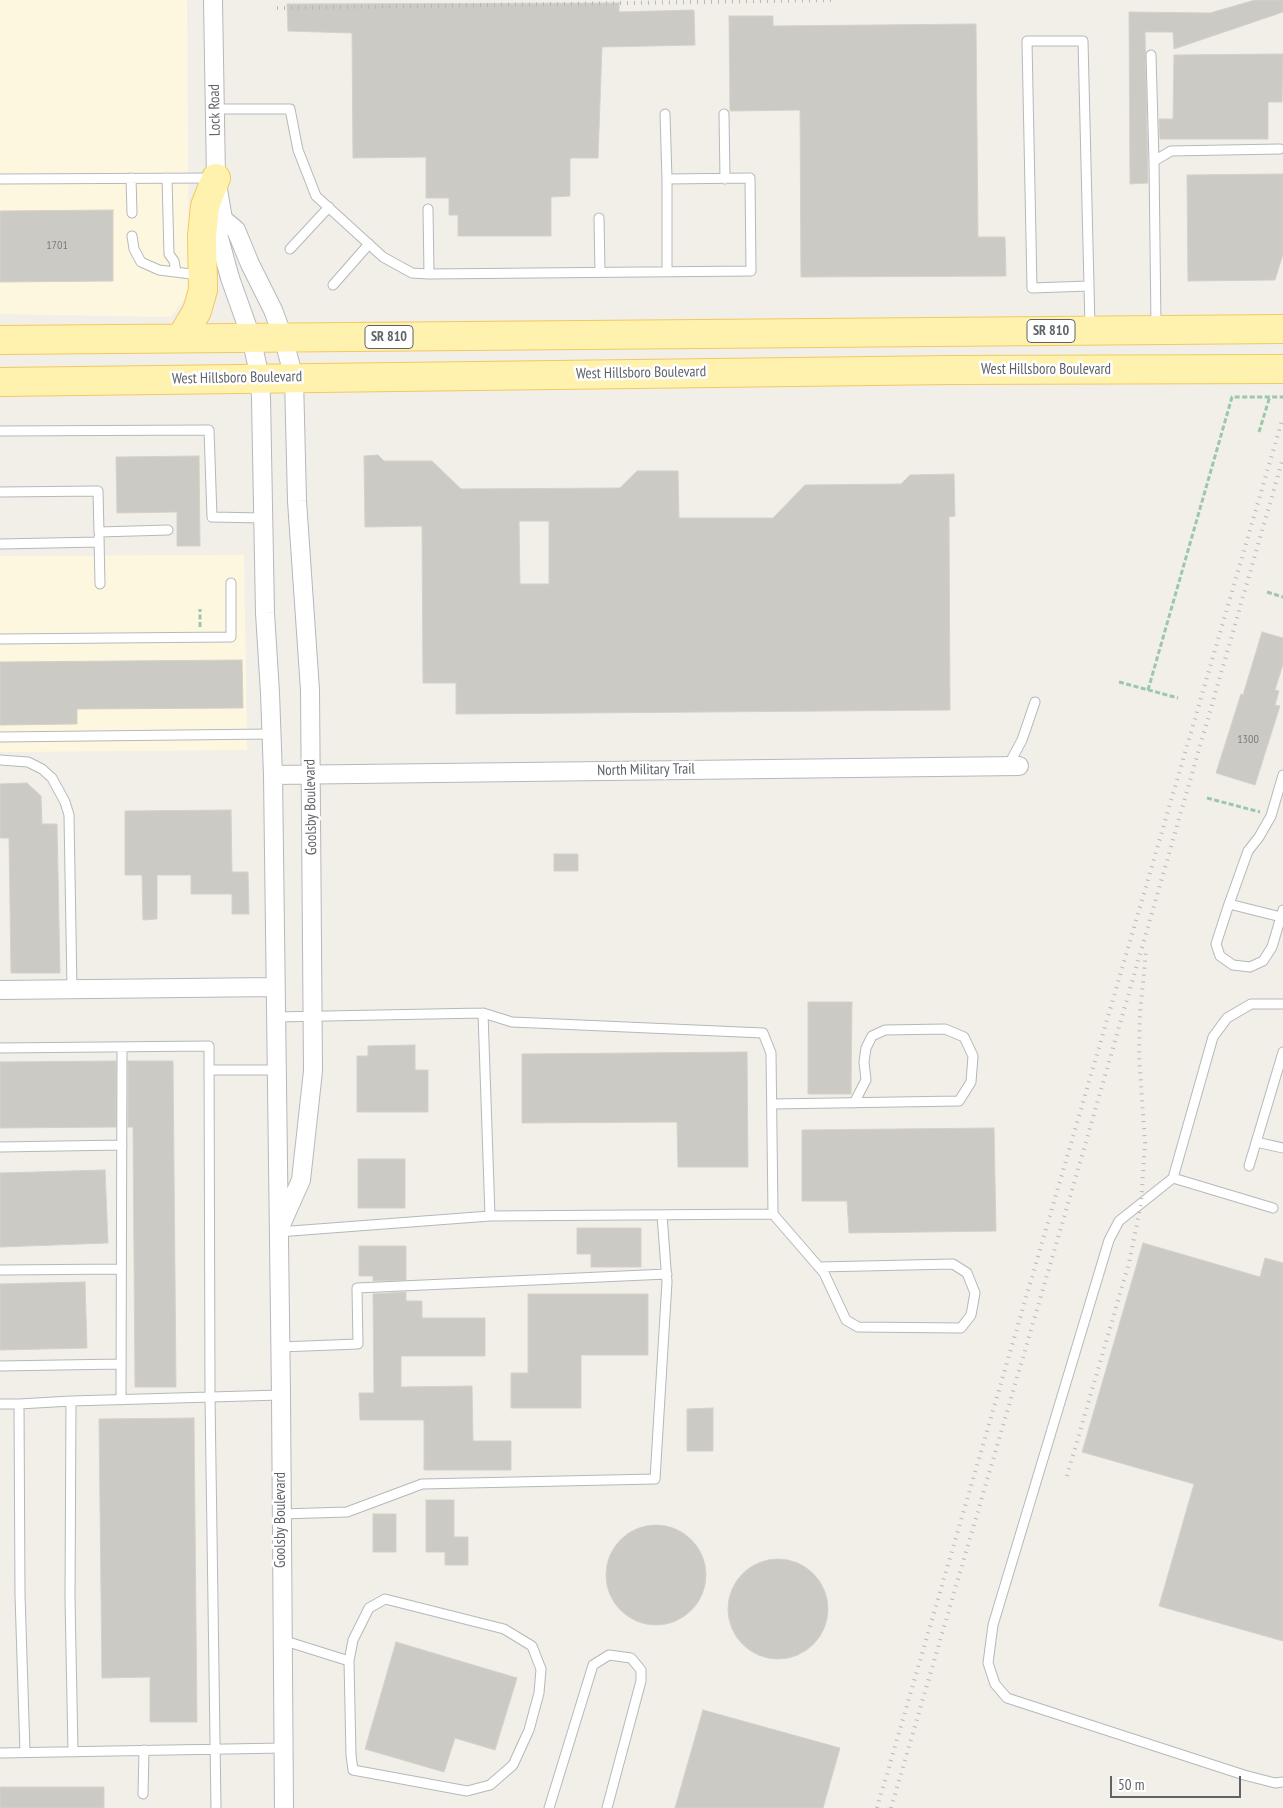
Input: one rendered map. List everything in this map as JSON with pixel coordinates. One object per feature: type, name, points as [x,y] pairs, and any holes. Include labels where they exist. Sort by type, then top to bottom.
[{"type":"main road","points":[[181,338],[197,311],[203,290],[189,273],[202,236],[205,206],[216,178]]},
{"type":"main road","name":"SR 810","points":[[0,340],[1283,329]]},
{"type":"main road","points":[[1019,370],[1066,358],[1082,346],[1090,330]]},
{"type":"main road","points":[[658,373],[674,358],[718,334]]},
{"type":"main road","name":"West Hillsboro Boulevard","points":[[0,382],[1019,370],[1277,379]]},
{"type":"street","name":"Lock Road","points":[[213,0],[216,178],[222,219],[218,234],[230,278],[251,338]]},
{"type":"street","points":[[222,219],[236,230],[250,264],[273,310],[283,337]]},
{"type":"street","name":"Goolsby Boulevard","points":[[278,1232],[301,1180],[313,1071],[310,690],[297,501],[294,378],[283,337]]},
{"type":"street","points":[[251,338],[260,378]]},
{"type":"street","name":"Goolsby Boulevard","points":[[260,378],[265,613],[273,775],[284,1808]]},
{"type":"street","name":"North Military Trail","points":[[273,775],[1013,766]]},
{"type":"street","points":[[0,990],[275,987]]},
{"type":"lane","points":[[1089,286],[1032,288],[1027,42],[1083,42],[1089,286],[1090,330]]},
{"type":"lane","points":[[1151,55],[1156,330]]},
{"type":"lane","points":[[215,109],[290,109],[298,150],[316,196],[383,257],[412,273],[751,271],[750,178],[667,179]]},
{"type":"lane","points":[[665,114],[668,272]]},
{"type":"lane","points":[[724,114],[725,179]]},
{"type":"lane","points":[[1154,161],[1171,151],[1280,148]]},
{"type":"lane","points":[[131,178],[132,213]]},
{"type":"lane","points":[[167,178],[169,254],[174,262],[189,273]]},
{"type":"lane","points":[[0,180],[216,178]]},
{"type":"lane","points":[[290,249],[329,207]]},
{"type":"lane","points":[[428,209],[429,274]]},
{"type":"lane","points":[[599,218],[600,272]]},
{"type":"lane","points":[[132,236],[134,249],[141,262],[159,270],[189,273]]},
{"type":"lane","points":[[333,285],[369,244]]},
{"type":"lane","points":[[0,431],[210,430],[212,516],[263,518]]},
{"type":"lane","points":[[0,492],[98,491],[100,584]]},
{"type":"lane","points":[[99,532],[168,530]]},
{"type":"lane","points":[[0,544],[99,542]]},
{"type":"lane","points":[[0,639],[231,637],[231,583]]},
{"type":"lane","points":[[1013,766],[1035,702]]},
{"type":"lane","points":[[0,737],[272,734]]},
{"type":"lane","points":[[0,760],[28,762],[42,769],[52,778],[65,802],[69,815],[72,989]]},
{"type":"lane","points":[[1229,904],[1282,914],[1272,947],[1263,961],[1250,967],[1233,965],[1220,956],[1216,944],[1229,904],[1248,851],[1259,837],[1271,816],[1283,775]]},
{"type":"lane","points":[[1283,1004],[1251,1004],[1227,1018],[1213,1037],[1173,1178],[1119,1221],[1109,1240],[993,1625],[988,1663],[995,1684],[1007,1698],[1244,1775],[1275,1783],[1283,1782]]},
{"type":"lane","points":[[483,1013],[490,1216]]},
{"type":"lane","points":[[275,1017],[483,1013],[512,1022],[763,1033],[771,1053],[773,1214],[824,1273],[846,1320],[858,1327],[961,1328],[971,1315],[975,1293],[967,1273],[953,1264],[819,1266]]},
{"type":"lane","points":[[772,1104],[854,1103],[959,1101],[971,1082],[973,1056],[964,1037],[945,1029],[885,1030],[872,1036],[866,1048],[864,1062],[866,1080],[854,1103]]},
{"type":"lane","points":[[0,1048],[209,1046],[210,1397],[216,1808]]},
{"type":"lane","points":[[121,1400],[122,1047]]},
{"type":"lane","points":[[1249,1166],[1283,1052]]},
{"type":"lane","points":[[209,1070],[276,1070]]},
{"type":"lane","points":[[1256,1142],[1283,1148]]},
{"type":"lane","points":[[0,1147],[122,1145]]},
{"type":"lane","points":[[1173,1178],[1273,1208]]},
{"type":"lane","points":[[278,1232],[490,1216],[773,1214]]},
{"type":"lane","points":[[281,1514],[347,1512],[422,1484],[655,1479],[667,1274],[662,1215]]},
{"type":"lane","points":[[0,1270],[121,1269]]},
{"type":"lane","points":[[280,1347],[358,1344],[357,1288],[667,1274]]},
{"type":"lane","points":[[0,1366],[121,1364]]},
{"type":"lane","points":[[0,1404],[281,1394]]},
{"type":"lane","points":[[71,1402],[70,1598],[73,1752]]},
{"type":"lane","points":[[19,1404],[20,1595],[24,1752]]},
{"type":"lane","points":[[385,1599],[504,1629],[532,1646],[541,1669],[539,1693],[529,1730],[513,1765],[490,1785],[467,1791],[353,1770],[349,1661],[353,1640],[369,1608],[385,1599]]},
{"type":"lane","points":[[282,1640],[349,1661]]},
{"type":"lane","points":[[549,1808],[593,1665],[609,1656],[631,1658],[641,1670],[641,1681],[607,1808]]},
{"type":"lane","points":[[0,1753],[283,1748]]},
{"type":"lane","points":[[143,1794],[144,1750]]},
{"type":"path","points":[[1259,432],[1277,379]]},
{"type":"path","points":[[1148,690],[1232,397],[1283,397]]},
{"type":"path","points":[[1268,592],[1283,597]]},
{"type":"path","points":[[1119,682],[1178,698]]},
{"type":"path","points":[[1207,798],[1271,816]]},
{"type":"shaded area","points":[[0,0],[187,0],[189,293],[171,317],[0,314]]},
{"type":"shaded area","points":[[244,555],[247,750],[0,752],[0,556]]},
{"type":"building","points":[[1255,0],[1283,0],[1283,12],[1174,49],[1173,32],[1145,32],[1148,183],[1130,184],[1129,12],[1210,13]]},
{"type":"building","points":[[619,3],[619,12],[694,10],[695,45],[602,47],[598,158],[570,158],[570,196],[551,197],[551,236],[458,236],[458,215],[449,215],[449,198],[426,198],[426,157],[353,158],[352,33],[288,31],[287,4]]},
{"type":"building","points":[[729,16],[773,16],[773,26],[976,24],[978,237],[1005,237],[1006,276],[801,277],[800,110],[730,111]]},
{"type":"building","points":[[1283,54],[1282,102],[1268,102],[1268,139],[1160,139],[1159,119],[1173,119],[1174,55]]},
{"type":"building","points":[[1283,174],[1283,254],[1275,280],[1188,281],[1187,175]]},
{"type":"building","points":[[113,210],[113,281],[0,282],[0,211]]},
{"type":"building","points":[[378,455],[384,461],[432,461],[461,489],[620,488],[637,471],[678,471],[679,518],[773,518],[805,485],[901,484],[910,475],[954,474],[955,516],[949,517],[950,710],[456,714],[456,683],[423,683],[422,526],[365,527],[364,456]],"holes":[[[519,521],[549,521],[549,584],[520,584]]]},
{"type":"building","points":[[199,456],[200,546],[177,546],[177,512],[117,513],[116,457]]},
{"type":"building","points":[[1262,632],[1283,638],[1283,664],[1275,690],[1279,691],[1275,705],[1280,706],[1255,785],[1216,773]]},
{"type":"building","points":[[242,660],[243,708],[77,709],[77,724],[0,725],[0,662]]},
{"type":"building","points":[[27,783],[41,796],[42,824],[57,824],[60,973],[11,973],[9,838],[0,838],[0,784]]},
{"type":"building","points":[[231,810],[232,872],[248,872],[249,914],[232,914],[232,894],[191,894],[191,875],[157,875],[157,919],[143,920],[142,875],[125,875],[125,811]]},
{"type":"building","points":[[554,854],[578,854],[578,871],[554,871]]},
{"type":"building","points":[[808,1002],[852,1002],[851,1094],[808,1094]]},
{"type":"building","points":[[415,1045],[415,1070],[428,1070],[428,1112],[357,1112],[357,1056],[368,1056],[368,1046]]},
{"type":"building","points":[[747,1052],[748,1167],[678,1167],[677,1122],[522,1123],[522,1054]]},
{"type":"building","points":[[116,1061],[116,1127],[0,1128],[0,1062]]},
{"type":"building","points":[[128,1061],[173,1061],[176,1387],[135,1387],[133,1127],[128,1127]]},
{"type":"building","points":[[994,1128],[996,1231],[849,1233],[847,1201],[802,1201],[802,1130]]},
{"type":"building","points":[[358,1159],[405,1159],[405,1208],[358,1208]]},
{"type":"building","points":[[105,1170],[108,1243],[0,1247],[0,1173]]},
{"type":"building","points":[[577,1228],[641,1228],[641,1267],[591,1267],[591,1254],[577,1254]]},
{"type":"building","points":[[1143,1243],[1260,1277],[1265,1258],[1283,1263],[1283,1641],[1159,1606],[1194,1484],[1082,1452]]},
{"type":"building","points":[[359,1246],[406,1246],[406,1280],[373,1281],[373,1276],[359,1276]]},
{"type":"building","points":[[85,1282],[87,1348],[0,1350],[0,1284]]},
{"type":"building","points":[[406,1292],[406,1301],[422,1301],[422,1318],[485,1318],[485,1356],[401,1356],[401,1387],[472,1386],[473,1441],[511,1441],[511,1470],[424,1470],[424,1420],[360,1420],[359,1393],[374,1393],[373,1294]]},
{"type":"building","points":[[528,1294],[648,1294],[648,1355],[581,1355],[581,1408],[511,1408],[511,1373],[528,1373]]},
{"type":"building","points":[[713,1408],[713,1451],[687,1451],[687,1409]]},
{"type":"building","points":[[194,1418],[197,1722],[150,1722],[150,1677],[102,1678],[99,1419]]},
{"type":"building","points":[[426,1500],[454,1500],[454,1537],[468,1537],[468,1565],[445,1565],[445,1552],[426,1552]]},
{"type":"building","points":[[373,1514],[396,1514],[396,1552],[373,1552]]},
{"type":"building","points":[[656,1525],[666,1526],[684,1533],[698,1547],[705,1565],[705,1585],[698,1603],[684,1617],[666,1624],[656,1625],[646,1624],[628,1617],[614,1603],[607,1585],[606,1575],[607,1565],[614,1547],[628,1533],[646,1526]]},
{"type":"building","points":[[778,1559],[788,1560],[806,1567],[820,1581],[827,1599],[827,1619],[820,1637],[806,1651],[788,1658],[778,1659],[768,1658],[750,1651],[736,1637],[729,1619],[728,1609],[729,1599],[736,1581],[750,1567],[768,1560]]},
{"type":"building","points":[[396,1642],[517,1678],[495,1750],[455,1738],[444,1772],[365,1749]]},
{"type":"building","points":[[703,1710],[840,1748],[823,1808],[675,1808]]},
{"type":"building","points":[[0,1787],[104,1787],[104,1808],[0,1808]]},
{"type":"railway","points":[[277,8],[836,0]]},
{"type":"railway","points":[[877,1808],[1283,417]]},
{"type":"railway","points":[[891,1808],[1079,1166],[1283,458]]},
{"type":"railway","points":[[1067,1476],[1129,1263],[1141,1204],[1145,1143],[1139,1056],[1140,1013],[1146,952]]}]
